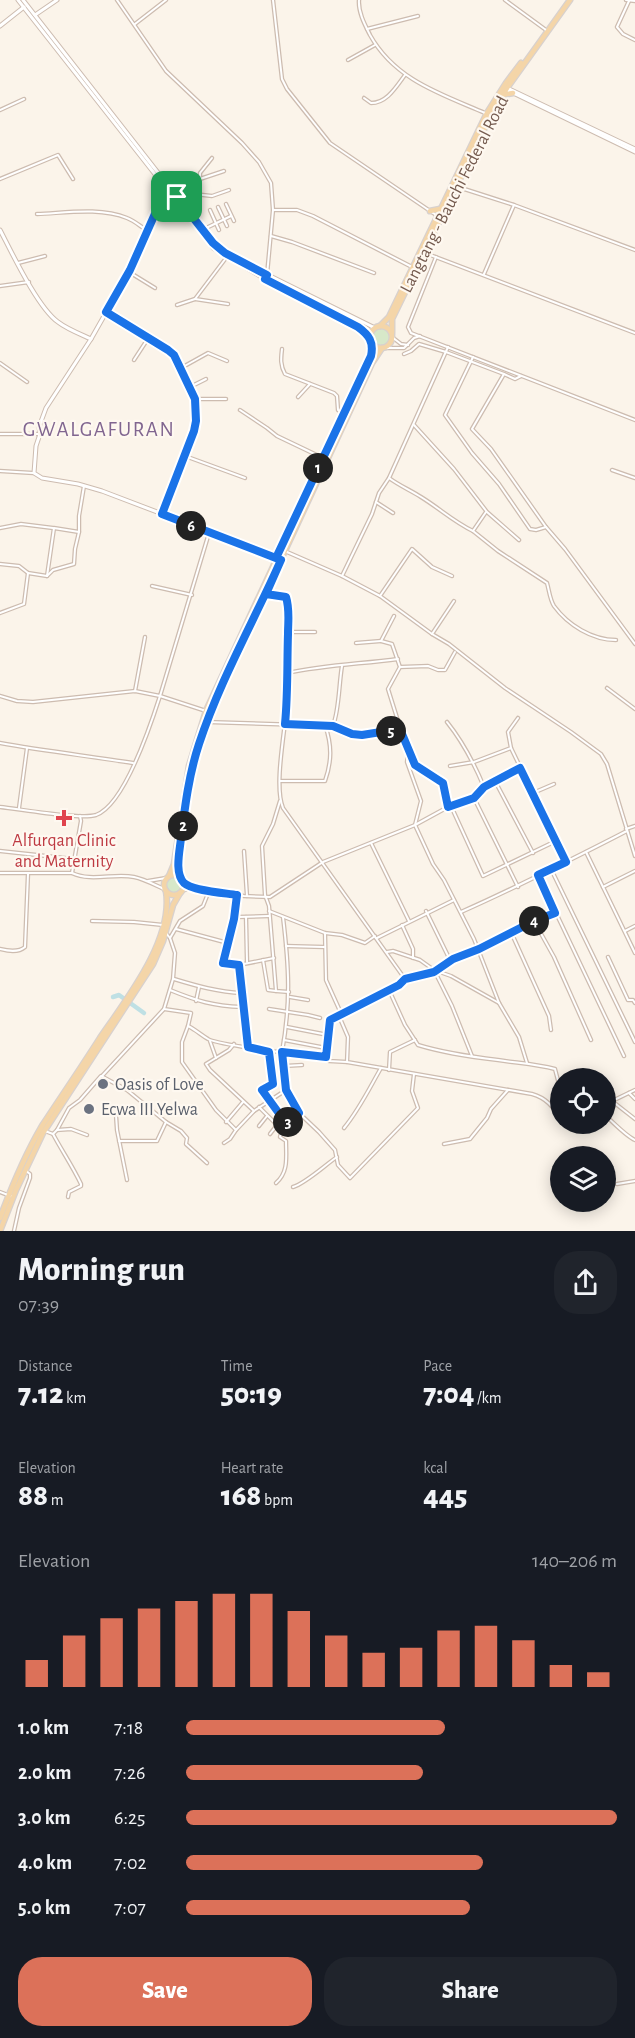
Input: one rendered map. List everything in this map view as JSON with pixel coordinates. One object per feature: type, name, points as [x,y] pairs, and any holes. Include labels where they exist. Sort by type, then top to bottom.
[{"type":"main road","name":"Langtang - Bauchi Federal Road","points":[[506,87],[568,0]]},
{"type":"main road","name":"Langtang - Bauchi Federal Road","points":[[438,216],[489,114],[568,0]]},
{"type":"main road","points":[[506,87],[513,91]]},
{"type":"main road","points":[[506,87],[513,91]]},
{"type":"main road","name":"Langtang - Bauchi Federal Road","points":[[392,335],[392,319],[438,216],[489,114]]},
{"type":"main road","points":[[430,211],[440,209]]},
{"type":"main road","name":"Langtang - Bauchi Federal Road","points":[[377,327],[389,317],[412,267],[422,252]]},
{"type":"main road","points":[[0,1231],[11,1196],[40,1130],[153,964],[166,933],[172,905],[182,891],[184,883],[180,877],[179,861],[188,792],[194,761],[207,722],[248,628],[266,594],[279,559],[285,551],[376,354],[390,344],[392,335],[386,327],[377,327],[370,333],[371,356],[279,559],[206,711],[189,766],[174,864],[163,885],[167,905],[164,924],[149,962],[129,998]]},
{"type":"main road","points":[[372,342],[383,348]]},
{"type":"main road","points":[[168,877],[174,875],[180,877]]},
{"type":"main road","points":[[165,890],[174,895],[182,891]]},
{"type":"main road","points":[[0,1218],[45,1131],[125,1004]]},
{"type":"street","points":[[18,0],[168,188],[204,239],[226,258],[377,327]]},
{"type":"street","points":[[23,0],[58,48]]},
{"type":"street","points":[[35,15],[57,0]]},
{"type":"street","points":[[117,0],[166,71],[242,143],[259,162],[271,183],[273,210],[266,277]]},
{"type":"street","points":[[135,24],[166,0]]},
{"type":"street","points":[[273,0],[278,30],[280,68],[287,89],[330,143],[438,216]]},
{"type":"street","points":[[359,0],[358,7],[375,45],[405,75],[422,86],[489,114]]},
{"type":"street","points":[[505,0],[547,31]]},
{"type":"street","points":[[635,2],[627,1],[617,27],[623,34],[635,40]]},
{"type":"street","points":[[0,26],[24,7]]},
{"type":"street","points":[[367,29],[418,16]]},
{"type":"street","points":[[348,60],[375,45]]},
{"type":"street","points":[[364,98],[371,103],[380,102],[392,92],[405,75]]},
{"type":"street","points":[[513,91],[635,151]]},
{"type":"street","points":[[0,111],[24,99]]},
{"type":"street","points":[[0,179],[58,155],[73,179]]},
{"type":"street","points":[[195,193],[200,173],[212,158]]},
{"type":"street","points":[[200,178],[224,171]]},
{"type":"street","points":[[455,186],[514,205],[635,250]]},
{"type":"street","points":[[168,188],[202,230],[225,253],[358,327],[372,342]]},
{"type":"street","points":[[34,473],[39,427],[46,408],[91,339],[129,272],[168,188]]},
{"type":"street","points":[[177,197],[185,192],[212,196],[229,190]]},
{"type":"street","points":[[226,204],[234,221]]},
{"type":"street","points":[[484,275],[514,205]]},
{"type":"street","points":[[218,207],[226,226]]},
{"type":"street","points":[[210,210],[219,230]]},
{"type":"street","points":[[273,210],[297,210],[313,216],[412,267]]},
{"type":"street","points":[[37,214],[115,215],[128,218],[148,231]]},
{"type":"street","points":[[202,230],[231,216]]},
{"type":"street","points":[[0,230],[46,309],[57,322],[91,339]]},
{"type":"street","points":[[271,236],[374,273]]},
{"type":"street","points":[[422,252],[635,333]]},
{"type":"street","points":[[18,263],[45,256]]},
{"type":"street","points":[[436,257],[408,327],[411,333],[635,420]]},
{"type":"street","points":[[195,299],[226,258]]},
{"type":"street","points":[[129,272],[155,288]]},
{"type":"street","points":[[0,286],[29,282]]},
{"type":"street","points":[[177,305],[195,299],[228,304]]},
{"type":"street","points":[[106,312],[171,352],[195,399],[195,426],[162,514]]},
{"type":"street","points":[[392,335],[400,344],[408,345]]},
{"type":"street","points":[[383,348],[404,348],[414,338],[420,336]]},
{"type":"street","points":[[134,360],[149,338]]},
{"type":"street","points":[[404,354],[418,344],[446,352],[515,379],[521,375]]},
{"type":"street","points":[[342,576],[448,347]]},
{"type":"street","points":[[282,349],[280,360],[285,374],[334,393],[337,396],[338,410],[344,414]]},
{"type":"street","points":[[181,368],[208,353],[227,361]]},
{"type":"street","points":[[473,357],[445,415],[471,453],[499,484],[530,529],[537,530],[546,527]]},
{"type":"street","points":[[0,363],[27,382]]},
{"type":"street","points":[[504,374],[472,429],[491,449],[546,527],[565,549],[635,644]]},
{"type":"street","points":[[190,387],[206,379]]},
{"type":"street","points":[[298,397],[311,384]]},
{"type":"street","points":[[195,399],[226,399]]},
{"type":"street","points":[[240,410],[277,436],[323,459]]},
{"type":"street","points":[[413,425],[454,469],[487,512],[519,540]]},
{"type":"street","points":[[0,434],[40,434]]},
{"type":"street","points":[[185,456],[245,478]]},
{"type":"street","points":[[612,470],[635,478]]},
{"type":"street","points":[[0,471],[34,473],[42,478],[84,486],[279,559]]},
{"type":"street","points":[[389,478],[406,490],[420,496],[453,521],[472,531],[547,583],[553,604],[567,620],[586,633],[616,640]]},
{"type":"street","points":[[47,576],[53,570],[74,564],[84,486]]},
{"type":"street","points":[[376,502],[393,513]]},
{"type":"street","points":[[472,531],[487,512]]},
{"type":"street","points":[[0,528],[21,524],[79,532]]},
{"type":"street","points":[[47,576],[54,528]]},
{"type":"street","points":[[0,807],[80,816],[96,815],[113,802],[126,783],[149,729],[192,595],[209,533]]},
{"type":"street","points":[[380,596],[412,549],[432,567],[452,576]]},
{"type":"street","points":[[285,551],[342,576],[380,596],[449,644],[505,688],[548,714],[601,754],[607,764],[635,856]]},
{"type":"street","points":[[0,564],[19,566],[28,573],[47,576]]},
{"type":"street","points":[[0,613],[24,604],[28,573]]},
{"type":"street","points":[[152,586],[192,595]]},
{"type":"street","points":[[266,594],[286,597],[290,612],[289,692],[280,800],[273,824],[262,846],[276,991]]},
{"type":"street","points":[[432,634],[454,601]]},
{"type":"street","points":[[381,641],[394,616]]},
{"type":"street","points":[[288,632],[315,632]]},
{"type":"street","points":[[135,691],[145,637]]},
{"type":"street","points":[[356,643],[381,641],[392,644],[400,667],[388,689],[408,753],[415,765],[443,783],[449,807],[483,876],[556,841]]},
{"type":"street","points":[[400,667],[428,666],[445,670],[455,652]]},
{"type":"street","points":[[288,674],[316,667],[398,659]]},
{"type":"street","points":[[333,726],[342,666]]},
{"type":"street","points":[[607,688],[635,710]]},
{"type":"street","points":[[0,696],[17,701],[33,702],[135,691],[160,696],[206,711]]},
{"type":"street","points":[[518,718],[508,732],[511,748],[566,862]]},
{"type":"street","points":[[207,722],[325,725],[362,735],[400,729]]},
{"type":"street","points":[[447,722],[463,742],[484,787]]},
{"type":"street","points":[[280,781],[325,781],[331,763],[330,742],[325,725]]},
{"type":"street","points":[[0,743],[133,763]]},
{"type":"street","points":[[19,809],[27,748]]},
{"type":"street","points":[[450,766],[474,762],[511,748]]},
{"type":"street","points":[[408,753],[407,762],[421,801],[416,825],[433,864],[444,880],[479,949],[499,1003],[519,1036],[526,1063]]},
{"type":"street","points":[[184,883],[237,895],[270,897],[323,862],[416,825],[449,807],[474,798],[484,787],[520,768]]},
{"type":"street","points":[[495,781],[533,853]]},
{"type":"street","points":[[533,793],[554,784]]},
{"type":"street","points":[[474,798],[518,887]]},
{"type":"street","points":[[280,800],[405,979]]},
{"type":"street","points":[[72,873],[80,816]]},
{"type":"street","points":[[461,912],[518,887],[635,826]]},
{"type":"street","points":[[371,843],[409,921]]},
{"type":"street","points":[[0,850],[74,859]]},
{"type":"street","points":[[244,851],[247,896]]},
{"type":"street","points":[[586,852],[635,953]]},
{"type":"street","points":[[551,869],[635,1042]]},
{"type":"street","points":[[603,887],[635,871]]},
{"type":"street","points":[[0,873],[72,873],[80,876],[134,877],[165,890]]},
{"type":"street","points":[[0,949],[14,951],[25,947],[28,874]]},
{"type":"street","points":[[538,875],[624,1056]]},
{"type":"street","points":[[145,881],[168,877]]},
{"type":"street","points":[[182,891],[198,888]]},
{"type":"street","points":[[171,938],[182,919],[203,906],[209,890]]},
{"type":"street","points":[[237,895],[234,919],[223,963],[239,965],[274,958]]},
{"type":"street","points":[[269,911],[325,933],[342,935],[365,943],[454,900]]},
{"type":"street","points":[[427,912],[450,960]]},
{"type":"street","points":[[326,1057],[330,1020],[399,985],[405,979],[434,971],[450,960],[479,949],[555,913]]},
{"type":"street","points":[[234,919],[269,916]]},
{"type":"street","points":[[246,917],[247,962]]},
{"type":"street","points":[[283,917],[289,971],[287,1027],[282,1052],[286,1090],[299,1113],[327,1139],[335,1150],[338,1165],[350,1178],[418,1108],[412,1090],[414,1074]]},
{"type":"street","points":[[92,921],[164,924]]},
{"type":"street","points":[[534,921],[554,957],[591,1040]]},
{"type":"street","points":[[402,925],[413,949],[413,958]]},
{"type":"street","points":[[625,931],[635,926]]},
{"type":"street","points":[[176,929],[228,943]]},
{"type":"street","points":[[511,932],[542,998],[549,1016],[551,1030]]},
{"type":"street","points":[[53,1134],[57,1131],[69,1108],[80,1100],[164,1009],[173,979],[175,953],[171,938],[166,933]]},
{"type":"street","points":[[325,933],[326,980],[340,1011],[339,1016],[348,1037],[347,1062]]},
{"type":"street","points":[[286,946],[324,946]]},
{"type":"street","points":[[387,952],[393,951],[420,960],[434,971],[451,976],[499,1003]]},
{"type":"street","points":[[608,957],[628,1000],[635,1002]]},
{"type":"street","points":[[262,960],[268,990],[308,1000]]},
{"type":"street","points":[[239,965],[248,1047]]},
{"type":"street","points":[[434,971],[452,1006],[472,1056]]},
{"type":"street","points":[[173,979],[198,987],[242,993]]},
{"type":"street","points":[[195,1001],[198,987]]},
{"type":"street","points":[[170,990],[195,1001],[217,1006],[243,1007]]},
{"type":"street","points":[[389,990],[405,1025],[418,1045],[550,1068]]},
{"type":"street","points":[[164,1009],[191,1013],[182,1042],[182,1062],[226,1122],[236,1130]]},
{"type":"street","points":[[269,1009],[320,1018]]},
{"type":"street","points":[[188,1026],[209,1040],[216,1058]]},
{"type":"street","points":[[287,1027],[328,1035]]},
{"type":"street","points":[[209,1040],[269,1052],[326,1057],[329,1061],[347,1062],[508,1090],[543,1097],[550,1103]]},
{"type":"street","points":[[284,1040],[327,1048]]},
{"type":"street","points":[[389,1070],[390,1052],[416,1040]]},
{"type":"street","points":[[234,1044],[206,1064],[254,1112]]},
{"type":"street","points":[[269,1052],[273,1084],[262,1090],[286,1123]]},
{"type":"street","points":[[284,1066],[302,1065]]},
{"type":"street","points":[[344,1128],[361,1106],[381,1068]]},
{"type":"street","points":[[101,1076],[127,1089],[166,1122],[181,1131],[186,1138],[186,1144],[207,1163]]},
{"type":"street","points":[[224,1143],[259,1107],[286,1090]]},
{"type":"street","points":[[444,1144],[470,1139],[508,1090]]},
{"type":"street","points":[[616,1099],[635,1090]]},
{"type":"street","points":[[629,1093],[635,1099]]},
{"type":"street","points":[[226,1122],[243,1102]]},
{"type":"street","points":[[616,1104],[635,1119]]},
{"type":"street","points":[[259,1107],[282,1130]]},
{"type":"street","points":[[270,1134],[299,1113]]},
{"type":"street","points":[[116,1115],[127,1180]]},
{"type":"street","points":[[259,1126],[267,1116]]},
{"type":"street","points":[[119,1141],[157,1141],[166,1122]]},
{"type":"street","points":[[276,1182],[280,1180],[287,1166],[286,1142],[280,1137],[286,1123]]},
{"type":"street","points":[[616,1124],[635,1140]]},
{"type":"street","points":[[57,1131],[71,1129],[87,1136]]},
{"type":"street","points":[[45,1131],[53,1134],[81,1184],[69,1192],[68,1197]]},
{"type":"street","points":[[293,1187],[301,1184],[337,1157]]},
{"type":"street","points":[[14,1231],[19,1208],[30,1178],[30,1174],[25,1170]]},
{"type":"street","points":[[617,1184],[635,1181]]},
{"type":"street","points":[[0,1192],[11,1196]]},
{"type":"green space","points":[[381,327],[388,330],[391,337],[388,344],[381,347],[374,344],[371,337],[374,330]]},
{"type":"green space","points":[[174,876],[180,879],[183,885],[180,891],[174,894],[168,891],[165,885],[168,879]]},
{"type":"waterway","points":[[113,997],[119,995],[144,1013]]},
{"type":"place","name":"Alfurqan Clinic and Maternity","points":[[64,818]]},
{"type":"place","name":"Oasis of Love","points":[[103,1084]]},
{"type":"place","name":"Ecwa III Yelwa","points":[[89,1109]]},
{"type":"district","name":"GWALGAFURAN","points":[[99,429]]},
{"type":"route","points":[[177,197],[169,187],[166,189],[130,270],[106,312],[171,352],[195,399],[194,431],[162,514],[281,560],[266,594],[284,595],[290,612],[289,692],[285,724],[333,726],[352,734],[362,735],[400,729],[408,753],[415,765],[443,783],[448,807],[474,798],[484,787],[520,768],[566,862],[538,875],[555,913],[453,959],[434,972],[405,979],[399,985],[330,1020],[326,1057],[282,1052],[284,1083],[299,1113],[286,1123],[262,1090],[273,1084],[269,1052],[248,1047],[239,965],[223,963],[234,919],[237,895],[184,883],[180,877],[179,868],[180,846],[194,761],[212,708],[266,594],[281,560],[276,558],[371,356],[373,344],[366,333],[358,327],[265,279],[267,275],[225,253],[213,243],[177,197]]}]
